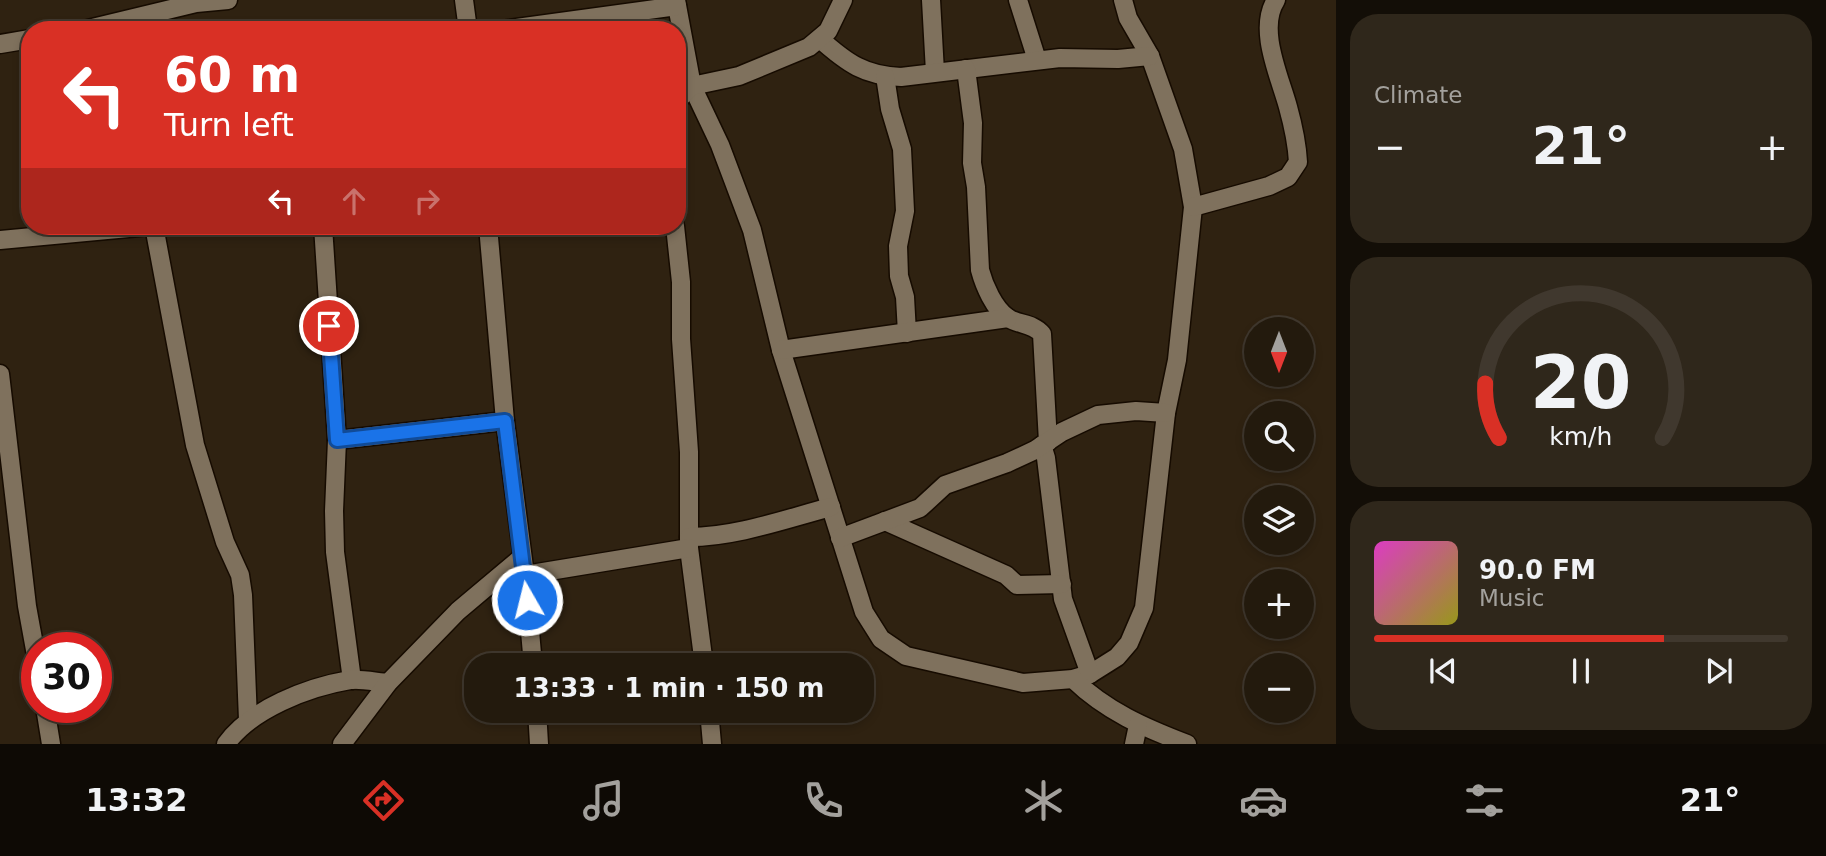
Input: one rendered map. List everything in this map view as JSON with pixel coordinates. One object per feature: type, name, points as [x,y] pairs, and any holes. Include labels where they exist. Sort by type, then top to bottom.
[{"type":"street","points":[[121,21],[196,3],[228,0]]},
{"type":"street","points":[[464,0],[467,21]]},
{"type":"street","points":[[686,92],[692,86],[739,76],[809,47],[828,31],[843,0]]},
{"type":"street","points":[[931,0],[935,72]]},
{"type":"street","points":[[1018,0],[1037,60]]},
{"type":"street","points":[[686,55],[692,86],[720,145],[752,230],[780,350],[864,612],[881,639],[906,656],[1023,683],[1082,676],[1117,657],[1129,643],[1144,608],[1166,413],[1177,360],[1193,207],[1183,149],[1150,56],[1128,18],[1123,0]]},
{"type":"street","points":[[1193,207],[1269,186],[1288,177],[1298,162],[1288,107],[1276,75],[1270,33],[1269,17],[1276,0]]},
{"type":"street","points":[[560,21],[676,3],[679,21]]},
{"type":"street","points":[[820,39],[858,69],[901,77],[1060,58],[1118,60],[1150,56]]},
{"type":"street","points":[[0,44],[21,40]]},
{"type":"street","points":[[966,69],[973,123],[972,163],[976,187],[980,270],[998,307],[1007,318]]},
{"type":"street","points":[[885,76],[890,109],[902,149],[905,211],[898,246],[907,333]]},
{"type":"street","points":[[0,240],[54,235]]},
{"type":"street","points":[[154,235],[195,445],[225,542],[240,575],[248,720]]},
{"type":"street","points":[[324,235],[337,440],[335,552],[352,680]]},
{"type":"street","points":[[489,235],[505,421],[532,653]]},
{"type":"street","points":[[676,235],[681,282],[681,339],[689,452],[689,542],[703,653]]},
{"type":"street","points":[[780,350],[1007,318],[1030,325],[1042,334],[1047,466],[1063,599],[1082,676],[1093,698],[1138,725],[1187,744]]},
{"type":"street","points":[[0,374],[32,632]]},
{"type":"street","points":[[840,538],[920,508],[945,485],[1007,463],[1098,415],[1136,411],[1166,413]]},
{"type":"street","points":[[337,440],[505,421]]},
{"type":"street","points":[[342,744],[388,683],[458,611],[523,567],[689,542],[831,507]]},
{"type":"street","points":[[885,521],[1006,575],[1017,585],[1062,584]]},
{"type":"street","points":[[226,744],[235,731],[272,705],[352,680],[388,683]]},
{"type":"street","points":[[48,723],[51,744]]},
{"type":"street","points":[[538,723],[539,744]]},
{"type":"street","points":[[710,723],[712,744]]},
{"type":"street","points":[[1135,744],[1138,725]]},
{"type":"route","points":[[329,326],[337,440],[505,421],[527,600]]}]
